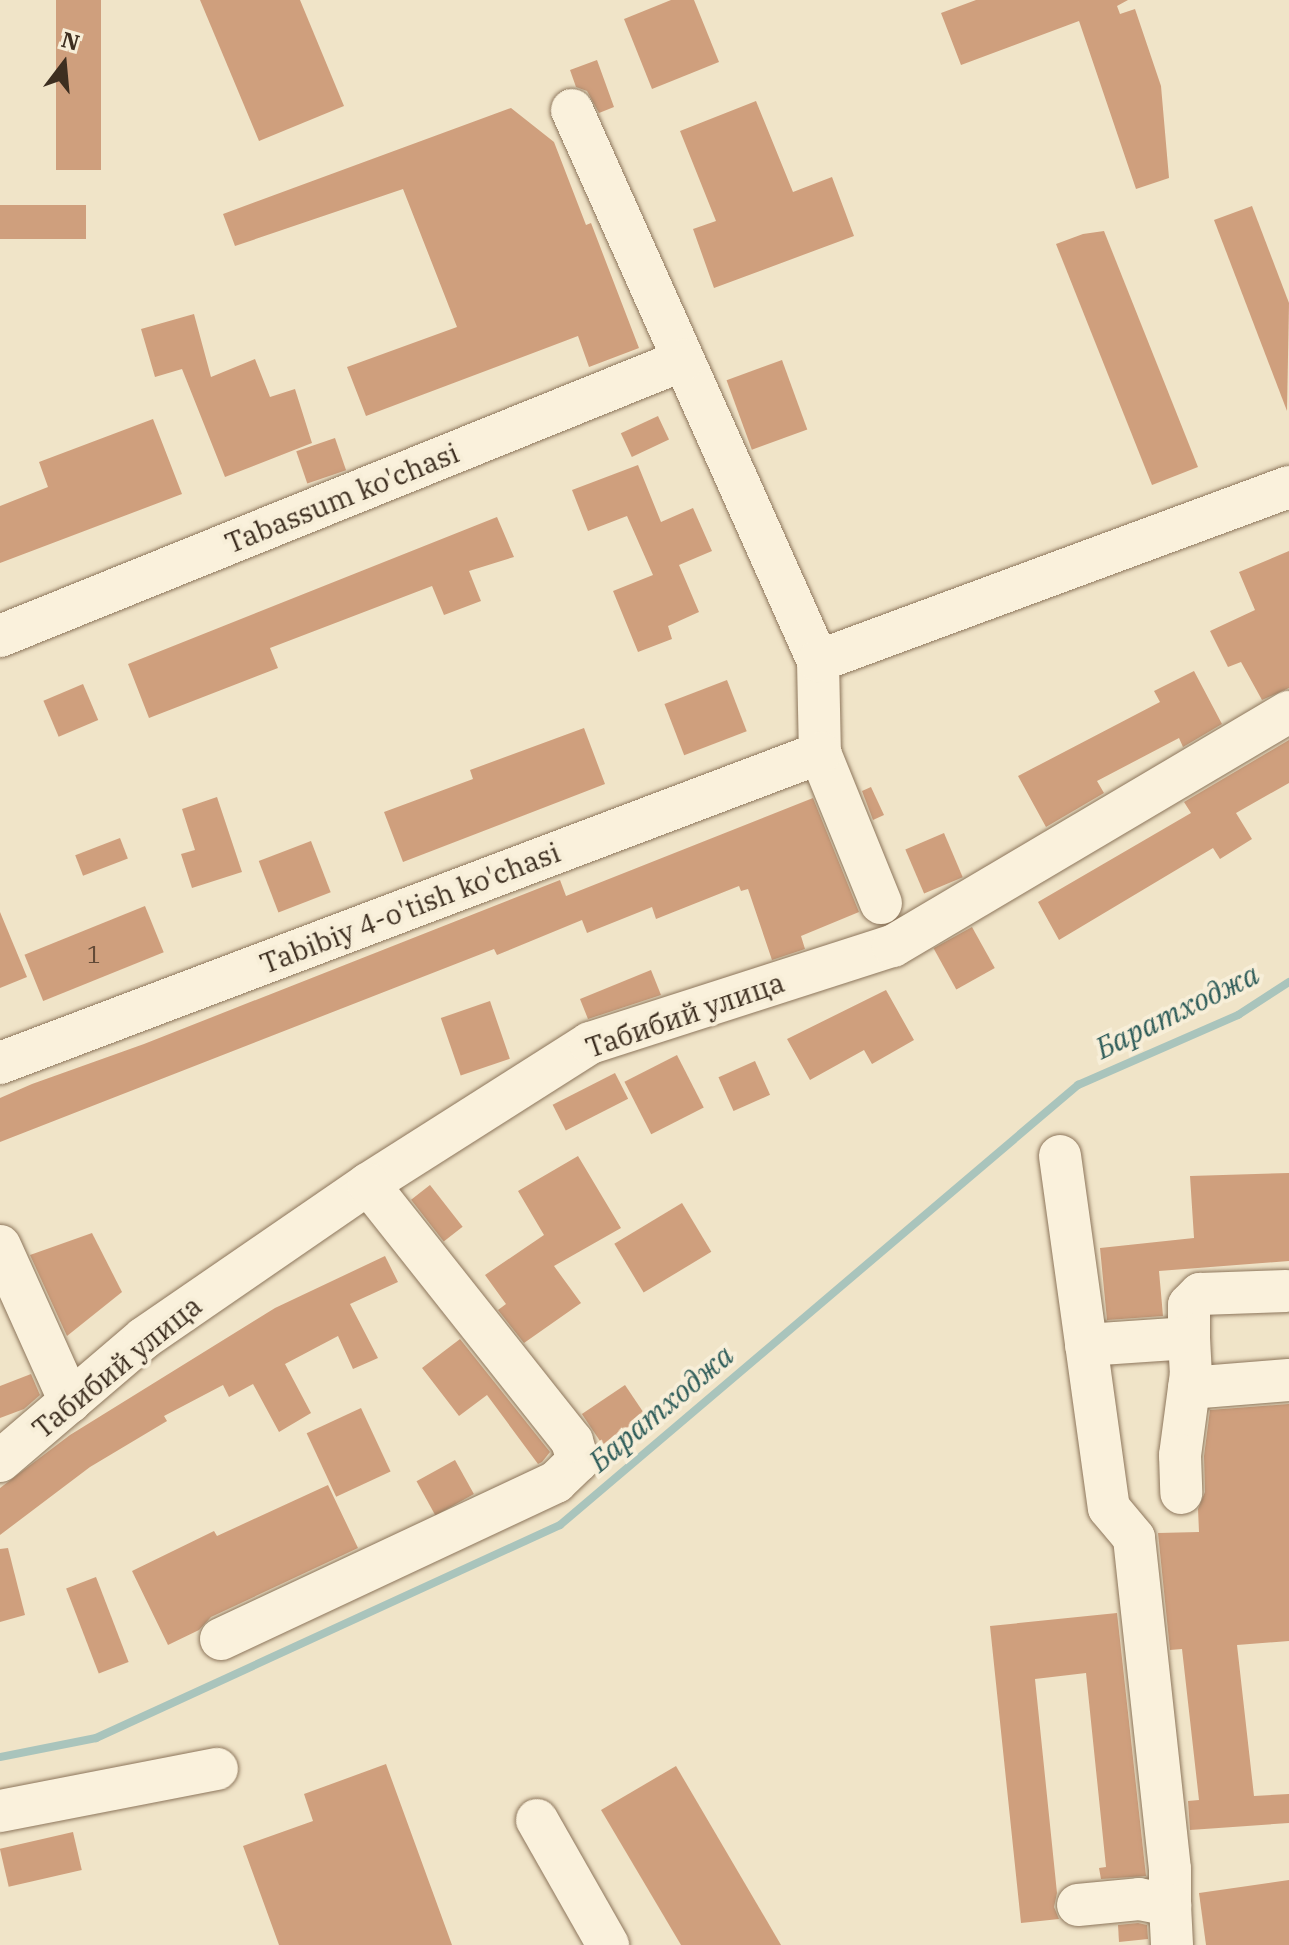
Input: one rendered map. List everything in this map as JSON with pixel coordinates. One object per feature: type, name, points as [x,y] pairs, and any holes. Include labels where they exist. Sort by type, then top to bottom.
[{"type":"street","points":[[572,110],[818,661],[820,753],[881,903]]},
{"type":"street","name":"Tabassum ko'chasi","points":[[0,636],[683,360]]},
{"type":"street","points":[[818,661],[1289,487]]},
{"type":"street","name":"Табибий улица","points":[[0,1461],[144,1338],[368,1184],[590,1043],[893,946],[1289,712]]},
{"type":"street","name":"Tabibiy 4-o'tish ko'chasi","points":[[0,1063],[820,753]]},
{"type":"street","points":[[1060,1156],[1109,1508],[1134,1538],[1170,1869],[1171,1925]]},
{"type":"street","points":[[221,1639],[556,1482],[578,1461],[572,1441],[368,1184]]},
{"type":"street","points":[[0,1246],[70,1402]]},
{"type":"street","points":[[1181,1493],[1180,1455],[1189,1388],[1189,1305],[1200,1294],[1286,1291]]},
{"type":"street","points":[[1086,1345],[1189,1338]]},
{"type":"street","points":[[1189,1388],[1289,1380]]},
{"type":"street","points":[[0,1811],[217,1769]]},
{"type":"street","points":[[537,1820],[608,1945]]},
{"type":"street","points":[[1078,1905],[1139,1899],[1171,1925]]},
{"type":"building","points":[[56,0],[101,0],[101,170],[56,170]]},
{"type":"building","points":[[200,0],[300,0],[344,106],[259,141]]},
{"type":"building","points":[[671,0],[694,0],[719,62],[652,89],[624,19]]},
{"type":"building","points":[[976,0],[1128,0],[1117,6],[1120,14],[1135,9],[1161,86],[1169,178],[1136,189],[1079,21],[961,65],[941,13]]},
{"type":"building","points":[[597,60],[614,107],[599,113],[587,91],[576,87],[570,70]]},
{"type":"building","points":[[756,101],[793,192],[832,177],[854,236],[714,288],[693,229],[716,221],[680,131]]},
{"type":"building","points":[[511,108],[554,142],[586,225],[591,223],[639,348],[589,367],[578,336],[366,416],[347,367],[457,327],[403,189],[235,246],[223,214]]},
{"type":"building","points":[[0,205],[86,205],[86,239],[0,239]]},
{"type":"building","points":[[1252,206],[1289,303],[1287,411],[1214,220]]},
{"type":"building","points":[[1104,231],[1198,467],[1152,485],[1056,244],[1083,234]]},
{"type":"building","points":[[194,314],[211,377],[255,359],[270,397],[295,389],[312,443],[225,477],[182,369],[155,377],[141,329]]},
{"type":"building","points":[[782,360],[807,430],[752,450],[727,380]]},
{"type":"building","points":[[658,416],[669,440],[632,457],[621,433]]},
{"type":"building","points":[[153,419],[182,494],[0,563],[0,506],[48,487],[39,462]]},
{"type":"building","points":[[335,438],[346,470],[307,483],[296,451]]},
{"type":"building","points":[[638,465],[661,522],[693,508],[712,551],[679,565],[699,612],[668,626],[672,639],[638,652],[613,591],[653,575],[627,516],[588,531],[572,490]]},
{"type":"building","points":[[497,517],[514,557],[469,571],[481,601],[444,615],[432,586],[270,648],[278,668],[149,718],[128,664]]},
{"type":"building","points":[[1289,551],[1289,688],[1262,700],[1241,662],[1228,667],[1210,631],[1255,610],[1239,572]]},
{"type":"building","points":[[1194,671],[1222,724],[1183,747],[1179,738],[1097,781],[1104,793],[1046,827],[1018,776],[1160,702],[1154,691]]},
{"type":"building","points":[[727,680],[747,731],[684,755],[664,704]]},
{"type":"building","points":[[83,684],[98,720],[59,737],[43,701]]},
{"type":"building","points":[[584,728],[605,784],[403,862],[384,812],[473,779],[470,770]]},
{"type":"building","points":[[1289,740],[1289,783],[1236,813],[1252,839],[1220,859],[1213,848],[1059,940],[1038,902],[1191,813],[1184,802]]},
{"type":"building","points":[[871,787],[884,815],[873,820],[862,791]]},
{"type":"building","points":[[217,797],[242,872],[192,888],[181,854],[195,850],[182,809]]},
{"type":"building","points":[[813,798],[859,912],[801,936],[805,949],[772,960],[748,889],[741,891],[739,886],[656,919],[652,907],[587,933],[582,920],[497,955],[494,949],[0,1142],[0,1098],[32,1084],[144,1044],[560,880],[566,896]]},
{"type":"building","points":[[944,833],[963,877],[924,894],[905,849]]},
{"type":"building","points":[[120,838],[128,859],[83,876],[75,855]]},
{"type":"building","points":[[311,841],[331,892],[278,912],[259,861]]},
{"type":"building","points":[[145,906],[164,952],[43,1001],[24,955]]},
{"type":"building","points":[[0,912],[27,977],[0,988]]},
{"type":"building","points":[[972,927],[995,968],[956,989],[934,948]]},
{"type":"building","points":[[651,970],[661,995],[588,1019],[580,999]]},
{"type":"building","points":[[886,990],[914,1040],[872,1064],[864,1050],[810,1080],[787,1039]]},
{"type":"building","points":[[490,1001],[510,1059],[461,1076],[441,1018]]},
{"type":"building","points":[[677,1055],[704,1108],[651,1134],[624,1082]]},
{"type":"building","points":[[755,1061],[770,1095],[734,1111],[718,1077]]},
{"type":"building","points":[[615,1073],[628,1099],[566,1131],[553,1105]]},
{"type":"building","points":[[578,1156],[621,1228],[554,1266],[581,1303],[524,1343],[498,1310],[506,1304],[485,1275],[544,1235],[518,1191]]},
{"type":"building","points":[[1289,1173],[1289,1261],[1159,1271],[1163,1316],[1107,1320],[1100,1248],[1194,1238],[1190,1176]]},
{"type":"building","points":[[430,1185],[463,1227],[444,1242],[411,1200]]},
{"type":"building","points":[[682,1203],[711,1252],[644,1293],[614,1244]]},
{"type":"building","points":[[92,1233],[122,1292],[67,1336],[30,1255]]},
{"type":"building","points":[[385,1256],[398,1282],[350,1304],[378,1358],[353,1369],[338,1336],[285,1364],[311,1413],[279,1432],[253,1384],[229,1397],[223,1385],[164,1416],[167,1421],[90,1467],[0,1535],[0,1488],[70,1435],[275,1308]]},
{"type":"building","points":[[460,1339],[550,1452],[542,1462],[538,1464],[487,1395],[459,1416],[422,1368]]},
{"type":"building","points":[[31,1374],[40,1395],[24,1409],[0,1418],[0,1386]]},
{"type":"building","points":[[625,1385],[646,1416],[603,1445],[582,1414]]},
{"type":"building","points":[[1289,1404],[1289,1641],[1237,1645],[1254,1796],[1289,1794],[1289,1823],[1190,1830],[1188,1801],[1199,1800],[1182,1649],[1170,1650],[1158,1533],[1199,1532],[1198,1509],[1205,1492],[1204,1456],[1210,1410]]},
{"type":"building","points":[[361,1408],[391,1471],[336,1497],[307,1433]]},
{"type":"building","points":[[455,1460],[474,1494],[435,1515],[417,1481]]},
{"type":"building","points":[[328,1485],[358,1548],[211,1617],[199,1630],[168,1645],[132,1571],[214,1531],[217,1536]]},
{"type":"building","points":[[8,1548],[25,1615],[0,1622],[0,1549]]},
{"type":"building","points":[[96,1577],[129,1662],[99,1673],[66,1588]]},
{"type":"building","points":[[1117,1613],[1146,1876],[1101,1879],[1099,1868],[1106,1867],[1086,1673],[1035,1679],[1057,1893],[1054,1907],[1059,1919],[1021,1923],[990,1626]]},
{"type":"building","points":[[386,1764],[452,1945],[279,1945],[243,1846],[313,1821],[304,1794]]},
{"type":"building","points":[[676,1766],[781,1945],[681,1945],[601,1810]]},
{"type":"building","points":[[73,1832],[82,1870],[9,1887],[0,1849]]},
{"type":"building","points":[[1289,1880],[1289,1945],[1206,1945],[1199,1893]]},
{"type":"building","points":[[1118,1925],[1147,1925],[1148,1939],[1119,1942]]},
{"type":"waterway","name":"Баратходжа","points":[[0,1757],[96,1738],[560,1525],[1078,1085],[1238,1015],[1289,982]]}]
